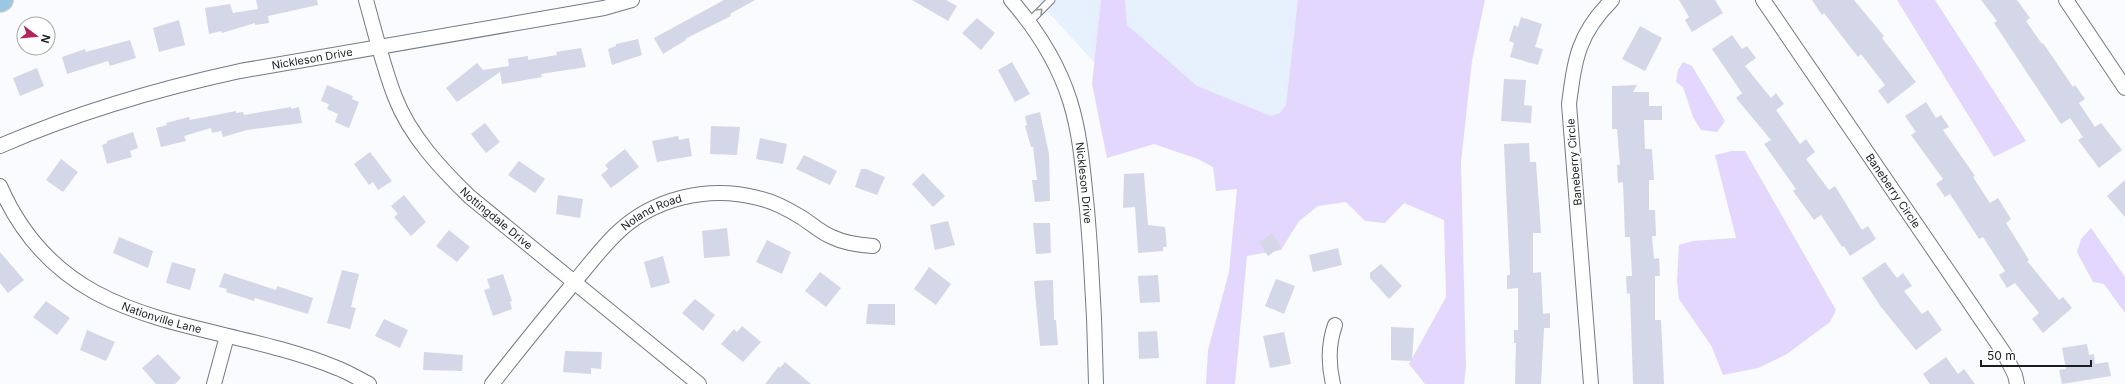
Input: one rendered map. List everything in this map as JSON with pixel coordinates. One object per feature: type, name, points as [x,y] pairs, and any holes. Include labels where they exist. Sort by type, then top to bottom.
[{"type":"street","name":"Nottingdale Drive","points":[[366,0],[395,98],[426,149],[447,174],[470,197],[699,384]]},
{"type":"street","name":"Nickleson Drive","points":[[0,146],[79,115],[182,83],[240,71],[604,8],[632,0]]},
{"type":"street","name":"Nickleson Drive","points":[[1011,0],[1028,22],[1056,66],[1070,100],[1076,124],[1082,155],[1091,258],[1096,384]]},
{"type":"street","name":"Baneberry Circle","points":[[1592,384],[1569,104],[1575,60],[1582,41],[1601,12],[1612,0]]},
{"type":"street","name":"Baneberry Circle","points":[[1763,0],[2004,352],[2015,374],[2017,384]]},
{"type":"street","points":[[2066,0],[2125,88]]},
{"type":"street","name":"Nationville Lane","points":[[0,186],[22,227],[39,249],[58,268],[74,280],[105,297],[138,312],[172,323],[227,336],[337,368],[369,384]]},
{"type":"street","name":"Noland Road","points":[[492,384],[574,282],[615,235],[633,220],[653,208],[674,200],[696,195],[719,193],[759,198],[780,205],[832,237],[846,242],[873,246]]},
{"type":"street","points":[[1333,384],[1330,369],[1329,350],[1335,325]]},
{"type":"street","points":[[214,384],[227,336]]},
{"type":"lane","points":[[1028,22],[1051,0]]},
{"type":"shaded area","points":[[1037,0],[1412,0],[1350,147],[1210,159],[1093,61]]},
{"type":"shaded area","points":[[1101,0],[1125,0],[1127,25],[1197,86],[1271,116],[1280,113],[1286,105],[1298,0],[1485,0],[1472,61],[1461,162],[1466,367],[1464,384],[1425,384],[1409,364],[1446,297],[1444,220],[1404,203],[1385,223],[1365,221],[1346,202],[1318,206],[1299,221],[1281,250],[1247,256],[1235,384],[1206,384],[1208,350],[1229,272],[1237,189],[1216,191],[1213,167],[1198,159],[1154,144],[1107,158],[1092,84]]},
{"type":"shaded area","points":[[1897,0],[1935,0],[2026,141],[1994,157]]},
{"type":"shaded area","points":[[1683,62],[1692,66],[1725,121],[1717,132],[1701,130],[1693,117],[1683,87],[1676,82],[1678,70]]},
{"type":"shaded area","points":[[1732,151],[1745,151],[1836,310],[1830,322],[1787,354],[1758,368],[1723,375],[1712,347],[1679,299],[1677,281],[1679,245],[1693,241],[1736,238],[1715,155]]},
{"type":"shaded area","points":[[2091,228],[2125,277],[2125,313],[2104,284],[2093,282],[2077,252],[2081,239]]},
{"type":"building","points":[[256,0],[317,0],[318,5],[268,16],[269,23],[255,25],[255,23],[222,33],[221,31],[209,34],[205,8],[230,4],[233,13],[258,9]]},
{"type":"building","points":[[724,0],[755,0],[730,14],[731,16],[685,39],[686,40],[663,54],[654,38]]},
{"type":"building","points":[[912,0],[946,0],[957,6],[948,21]]},
{"type":"building","points":[[1679,0],[1715,0],[1723,13],[1692,32],[1685,20],[1689,17]]},
{"type":"building","points":[[1812,0],[1854,0],[1884,36],[1882,38],[1916,82],[1888,104],[1878,91],[1885,85],[1861,54],[1858,57],[1824,13],[1822,15]]},
{"type":"building","points":[[1981,0],[2017,0],[2030,18],[2026,21],[2073,87],[2075,85],[2085,99],[2079,103],[2095,127],[2101,123],[2122,150],[2099,168],[2078,140],[2083,137],[2070,118],[2061,124],[1994,23],[1997,21]]},
{"type":"building","points":[[1521,17],[1542,24],[1535,47],[1543,49],[1538,65],[1510,57],[1514,43],[1509,41],[1514,25],[1518,27]]},
{"type":"building","points":[[977,18],[995,33],[981,50],[962,33]]},
{"type":"building","points":[[179,20],[185,45],[159,52],[153,28]]},
{"type":"building","points":[[1640,26],[1662,38],[1645,71],[1622,59]]},
{"type":"building","points":[[1732,35],[1742,49],[1747,46],[1756,58],[1745,66],[1771,98],[1776,93],[1784,104],[1776,110],[1800,144],[1806,139],[1815,152],[1806,159],[1829,190],[1835,186],[1862,230],[1868,226],[1876,239],[1850,256],[1844,246],[1842,247],[1821,215],[1814,220],[1793,191],[1796,189],[1764,144],[1771,140],[1736,98],[1742,93],[1712,49]]},
{"type":"building","points":[[638,39],[642,55],[612,65],[608,49],[616,46],[616,44]]},
{"type":"building","points":[[130,40],[136,58],[110,66],[108,61],[67,74],[62,57],[85,49],[86,52]]},
{"type":"building","points":[[581,48],[586,67],[541,74],[542,77],[502,84],[500,72],[457,102],[446,88],[477,63],[483,70],[509,66],[508,59],[528,56],[528,60],[557,55],[556,52]]},
{"type":"building","points":[[1012,62],[1030,94],[1015,102],[998,70]]},
{"type":"building","points":[[37,68],[44,86],[20,96],[13,78]]},
{"type":"building","points":[[1504,79],[1526,80],[1524,105],[1532,106],[1531,123],[1501,121]]},
{"type":"building","points":[[327,85],[353,96],[352,99],[359,102],[349,128],[335,122],[338,114],[327,109],[329,104],[321,101]]},
{"type":"building","points":[[1637,85],[1633,92],[1649,92],[1649,106],[1662,106],[1662,120],[1644,120],[1645,149],[1652,149],[1654,180],[1649,180],[1649,210],[1655,210],[1656,236],[1652,236],[1654,259],[1659,258],[1660,276],[1655,276],[1655,320],[1661,320],[1664,384],[1633,384],[1630,293],[1627,294],[1626,276],[1632,276],[1630,237],[1625,237],[1623,182],[1618,183],[1617,165],[1620,165],[1617,129],[1612,129],[1612,86]]},
{"type":"building","points":[[1926,102],[1936,118],[1941,115],[1949,127],[1943,130],[1975,176],[1973,177],[1990,203],[1998,198],[2011,219],[2006,223],[2029,260],[2027,261],[2059,300],[2063,297],[2072,308],[2043,333],[2032,319],[2039,313],[2015,283],[2007,288],[1999,275],[2005,271],[1983,237],[1979,239],[1950,194],[1945,197],[1936,184],[1943,179],[1911,135],[1916,132],[1905,116]]},
{"type":"building","points":[[291,107],[291,109],[299,107],[302,123],[247,130],[223,137],[221,131],[212,133],[211,128],[184,136],[186,141],[161,147],[156,128],[167,125],[166,123],[189,117],[190,120],[236,111],[236,113],[243,112],[244,115]]},
{"type":"building","points":[[1040,112],[1049,154],[1050,201],[1035,202],[1032,180],[1037,180],[1033,147],[1031,147],[1025,126],[1027,125],[1025,116]]},
{"type":"building","points":[[485,123],[500,142],[486,153],[471,134]]},
{"type":"building","points":[[711,126],[740,127],[737,155],[710,154]]},
{"type":"building","points":[[133,132],[138,148],[130,151],[132,157],[107,164],[102,145],[107,143],[107,141]]},
{"type":"building","points":[[678,136],[679,140],[689,138],[692,156],[657,162],[652,141]]},
{"type":"building","points":[[760,138],[787,144],[783,164],[756,159]]},
{"type":"building","points":[[1529,143],[1530,162],[1536,162],[1541,233],[1533,233],[1533,273],[1541,272],[1543,314],[1550,313],[1550,328],[1544,328],[1541,384],[1515,384],[1516,343],[1514,343],[1514,330],[1518,330],[1518,288],[1507,289],[1507,275],[1510,275],[1504,144]]},
{"type":"building","points":[[625,149],[639,167],[611,188],[601,175],[608,169],[605,165]]},
{"type":"building","points":[[370,152],[392,181],[378,190],[373,182],[369,185],[354,164]]},
{"type":"building","points":[[804,155],[837,171],[830,185],[796,169]]},
{"type":"building","points":[[61,159],[78,172],[63,192],[46,180]]},
{"type":"building","points":[[519,161],[545,179],[535,193],[508,175]]},
{"type":"building","points":[[861,169],[866,169],[885,177],[877,195],[855,187]]},
{"type":"building","points":[[923,173],[945,196],[933,207],[912,184]]},
{"type":"building","points":[[1144,173],[1148,225],[1165,227],[1167,247],[1163,247],[1163,251],[1138,253],[1135,207],[1123,208],[1124,174]]},
{"type":"building","points":[[2125,180],[2125,217],[2107,196]]},
{"type":"building","points":[[404,195],[426,222],[411,236],[394,217],[398,214],[391,206]]},
{"type":"building","points":[[558,195],[583,199],[580,218],[556,214]]},
{"type":"building","points":[[948,221],[955,245],[935,250],[930,225]]},
{"type":"building","points":[[1033,223],[1050,223],[1051,253],[1036,254]]},
{"type":"building","points":[[727,228],[730,256],[704,258],[702,231]]},
{"type":"building","points":[[449,230],[470,247],[457,262],[436,246]]},
{"type":"building","points":[[1272,234],[1281,247],[1268,256],[1259,242]]},
{"type":"building","points":[[119,237],[153,251],[148,268],[113,253]]},
{"type":"building","points":[[767,240],[791,252],[782,274],[756,262]]},
{"type":"building","points":[[1338,248],[1342,265],[1313,272],[1309,255]]},
{"type":"building","points":[[0,252],[24,280],[8,293],[0,283]]},
{"type":"building","points":[[663,256],[670,283],[651,288],[644,262]]},
{"type":"building","points":[[172,262],[196,269],[190,290],[166,283]]},
{"type":"building","points":[[1885,262],[1897,278],[1903,273],[1912,286],[1904,291],[1922,314],[1928,310],[1942,330],[1916,350],[1881,307],[1862,278]]},
{"type":"building","points":[[1381,264],[1402,286],[1389,299],[1370,278],[1370,273]]},
{"type":"building","points":[[929,267],[951,284],[936,305],[914,289]]},
{"type":"building","points":[[342,270],[359,274],[351,307],[356,308],[350,329],[327,323]]},
{"type":"building","points":[[820,272],[841,288],[826,307],[805,291]]},
{"type":"building","points":[[224,273],[276,290],[277,286],[313,298],[308,314],[255,298],[254,301],[226,292],[227,289],[219,287]]},
{"type":"building","points":[[503,274],[512,301],[510,302],[512,309],[493,316],[484,290],[490,288],[487,279]]},
{"type":"building","points":[[1158,275],[1160,302],[1140,303],[1138,276]]},
{"type":"building","points":[[1276,279],[1295,286],[1284,314],[1265,306]]},
{"type":"building","points":[[1053,280],[1054,320],[1056,320],[1058,345],[1040,346],[1034,281]]},
{"type":"building","points":[[695,299],[715,315],[703,331],[682,313]]},
{"type":"building","points":[[46,301],[70,318],[57,335],[33,317]]},
{"type":"building","points":[[868,304],[895,304],[895,325],[866,324]]},
{"type":"building","points":[[384,319],[408,330],[400,348],[375,336]]},
{"type":"building","points":[[742,326],[761,342],[743,362],[721,344],[734,329],[737,332]]},
{"type":"building","points":[[1391,327],[1414,328],[1412,361],[1391,360]]},
{"type":"building","points":[[87,330],[115,342],[106,361],[80,350]]},
{"type":"building","points":[[1157,331],[1159,358],[1139,359],[1138,332]]},
{"type":"building","points":[[1284,332],[1291,364],[1270,368],[1263,336]]},
{"type":"building","points":[[2087,344],[2089,355],[2094,354],[2095,364],[2108,362],[2111,376],[2062,384],[2059,370],[2066,369],[2062,348]]},
{"type":"building","points":[[565,351],[602,352],[601,369],[591,368],[591,374],[563,372]]},
{"type":"building","points":[[424,352],[463,355],[462,371],[423,370]]},
{"type":"building","points":[[158,354],[181,378],[175,384],[156,384],[142,368]]},
{"type":"building","points":[[1946,357],[1958,374],[1964,369],[1975,384],[1930,384],[1923,374]]},
{"type":"building","points":[[785,362],[811,384],[765,384],[779,366],[780,368]]}]
